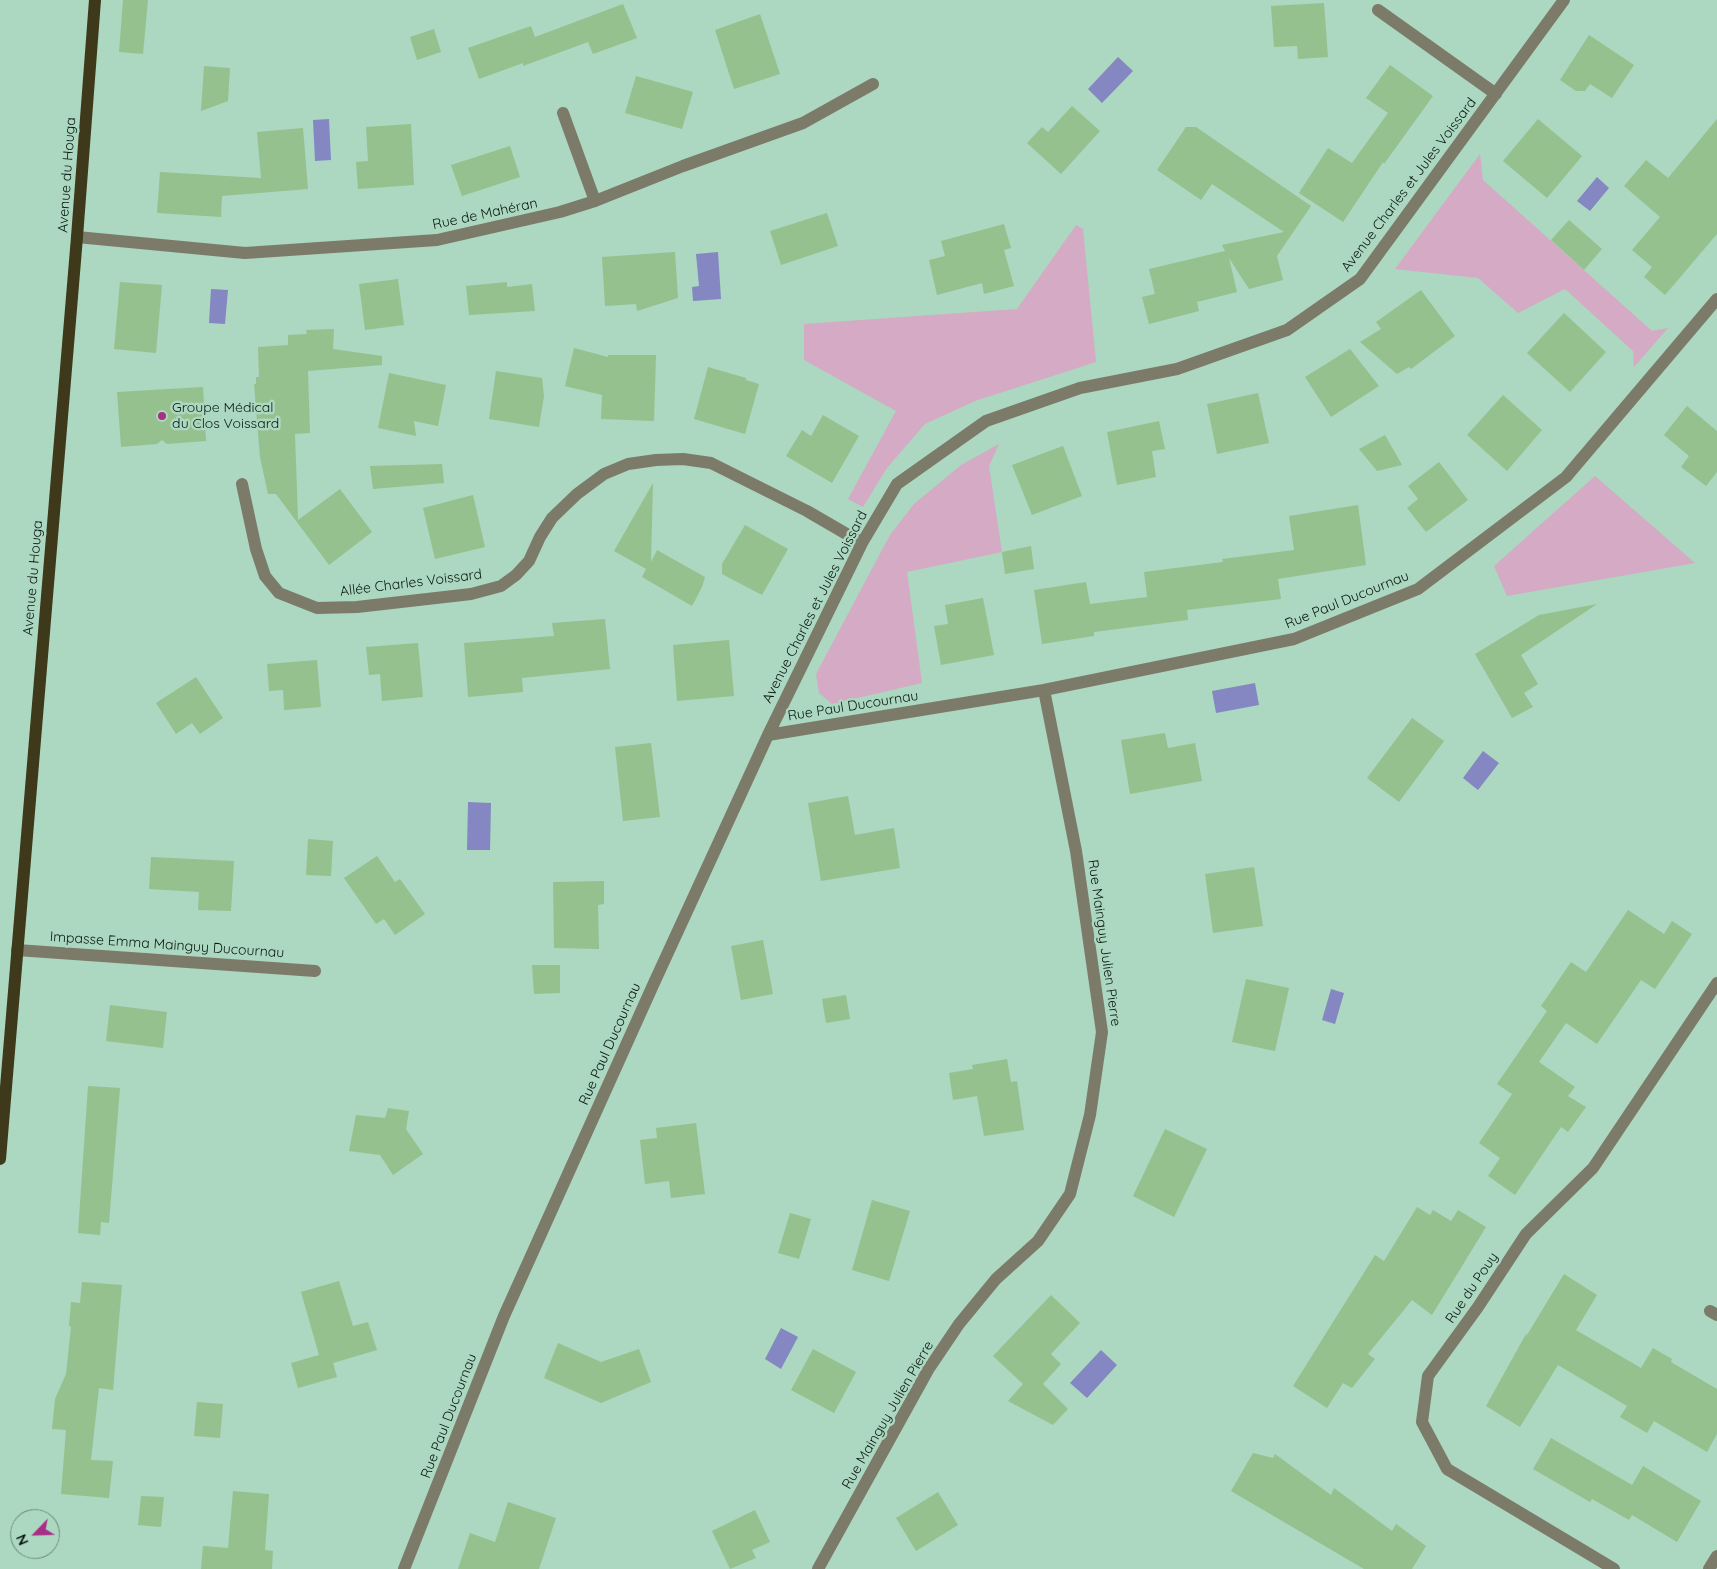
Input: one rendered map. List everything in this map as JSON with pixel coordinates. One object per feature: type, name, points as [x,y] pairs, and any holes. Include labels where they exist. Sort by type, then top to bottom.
[{"type":"main road","name":"Avenue du Houga","points":[[0,1159],[95,0]]},
{"type":"street","name":"Avenue Charles et Jules Voissard","points":[[768,735],[862,544],[897,484],[986,422],[1080,388],[1177,369],[1287,330],[1360,279],[1564,0]]},
{"type":"street","points":[[1378,10],[1496,94]]},
{"type":"street","name":"Rue de Mahéran","points":[[77,237],[245,253],[438,240],[560,212],[595,201],[683,166],[804,123],[874,84]]},
{"type":"street","points":[[563,113],[595,201]]},
{"type":"street","name":"Rue Paul Ducournau","points":[[404,1569],[504,1316],[654,982],[768,735],[1044,690],[1294,639],[1418,589],[1566,477],[1717,299]]},
{"type":"street","name":"Allée Charles Voissard","points":[[242,484],[256,549],[265,576],[279,593],[317,608],[357,607],[471,594],[501,586],[516,575],[529,560],[552,518],[576,494],[604,474],[628,464],[656,460],[683,459],[711,463],[807,511],[862,544]]},
{"type":"street","name":"Rue Mainguy Julien Pierre","points":[[818,1569],[928,1370],[959,1324],[996,1279],[1038,1241],[1070,1194],[1073,1185],[1090,1115],[1102,1032],[1076,851],[1044,690]]},
{"type":"street","name":"Impasse Emma Mainguy Ducournau","points":[[17,950],[315,971]]},
{"type":"street","name":"Rue du Pouy","points":[[1614,1569],[1447,1469],[1422,1422],[1428,1376],[1478,1307],[1526,1234],[1593,1168],[1717,983]]},
{"type":"street","points":[[1709,1569],[1717,1556]]},
{"type":"shaded area","points":[[1480,154],[1483,180],[1652,331],[1668,328],[1634,367],[1633,351],[1565,289],[1518,313],[1478,278],[1395,269]]},
{"type":"shaded area","points":[[1076,225],[1083,229],[1096,362],[975,401],[925,424],[887,468],[863,507],[848,499],[896,411],[804,360],[804,324],[1017,309]]},
{"type":"shaded area","points":[[999,444],[989,466],[1002,552],[907,572],[922,683],[832,704],[819,693],[816,674],[890,535],[914,504],[961,465]]},
{"type":"shaded area","points":[[1595,476],[1695,563],[1507,596],[1494,566]]},
{"type":"water","points":[[1118,57],[1133,71],[1102,103],[1088,89]]},
{"type":"water","points":[[329,119],[331,160],[315,161],[313,120]]},
{"type":"water","points":[[1597,177],[1609,188],[1590,211],[1577,201]]},
{"type":"water","points":[[718,252],[721,299],[693,301],[692,287],[699,286],[696,254]]},
{"type":"water","points":[[211,289],[228,290],[225,324],[209,323]]},
{"type":"water","points":[[1255,683],[1259,705],[1216,713],[1212,691]]},
{"type":"water","points":[[1483,751],[1499,763],[1478,790],[1463,778]]},
{"type":"water","points":[[468,802],[491,803],[490,850],[467,850]]},
{"type":"water","points":[[1331,989],[1344,993],[1335,1024],[1322,1020]]},
{"type":"water","points":[[781,1328],[798,1337],[781,1369],[765,1359]]},
{"type":"water","points":[[1101,1350],[1117,1365],[1087,1398],[1070,1383]]},
{"type":"building","points":[[123,0],[148,0],[143,54],[119,52]]},
{"type":"building","points":[[1324,3],[1328,57],[1298,59],[1297,46],[1274,47],[1271,6]]},
{"type":"building","points":[[623,4],[637,38],[593,54],[588,42],[523,66],[523,63],[479,79],[468,48],[531,26],[535,37]]},
{"type":"building","points":[[760,14],[780,74],[734,89],[715,30]]},
{"type":"building","points":[[434,29],[441,52],[417,60],[410,37]]},
{"type":"building","points":[[1589,35],[1634,65],[1612,98],[1590,84],[1585,91],[1576,91],[1560,80]]},
{"type":"building","points":[[1390,65],[1433,96],[1384,164],[1383,162],[1343,222],[1299,193],[1328,148],[1352,163],[1388,113],[1366,98]]},
{"type":"building","points":[[204,66],[230,68],[228,101],[201,111]]},
{"type":"building","points":[[636,76],[693,92],[682,129],[625,113]]},
{"type":"building","points":[[1072,106],[1100,131],[1061,174],[1027,143],[1042,127],[1048,132]]},
{"type":"building","points":[[1538,119],[1582,156],[1547,198],[1503,161]]},
{"type":"building","points":[[1717,119],[1717,234],[1665,295],[1644,277],[1652,267],[1632,250],[1660,217],[1624,186],[1646,160],[1668,178]]},
{"type":"building","points":[[411,124],[414,185],[358,189],[356,162],[368,161],[366,127]]},
{"type":"building","points":[[1186,127],[1196,127],[1311,206],[1277,256],[1283,280],[1249,289],[1229,258],[1237,292],[1197,302],[1199,311],[1149,324],[1142,297],[1155,294],[1149,269],[1225,251],[1222,245],[1284,232],[1212,184],[1201,200],[1157,170]]},
{"type":"building","points":[[303,128],[308,189],[222,196],[221,217],[157,213],[160,172],[261,178],[257,132]]},
{"type":"building","points":[[510,146],[520,177],[462,196],[451,165]]},
{"type":"building","points":[[827,213],[838,246],[781,265],[770,231]]},
{"type":"building","points":[[1569,220],[1602,249],[1584,270],[1551,240]]},
{"type":"building","points":[[1004,224],[1011,248],[1004,250],[1014,286],[984,294],[982,283],[937,295],[929,260],[945,256],[941,241]]},
{"type":"building","points":[[675,252],[678,298],[637,311],[636,304],[605,306],[602,257]]},
{"type":"building","points":[[398,279],[404,325],[365,330],[359,284]]},
{"type":"building","points":[[120,282],[162,285],[156,353],[114,349]]},
{"type":"building","points":[[507,282],[507,287],[532,284],[535,311],[469,315],[466,286]]},
{"type":"building","points":[[1421,290],[1455,336],[1411,369],[1409,367],[1397,374],[1360,342],[1381,329],[1376,322]]},
{"type":"building","points":[[1564,313],[1606,352],[1570,392],[1527,353]]},
{"type":"building","points":[[334,329],[333,349],[382,356],[382,365],[308,371],[310,433],[295,434],[298,520],[340,489],[372,532],[329,565],[276,494],[268,494],[260,457],[254,384],[256,384],[256,377],[259,377],[258,347],[288,345],[288,335],[307,334],[306,330]]},
{"type":"building","points":[[574,348],[608,357],[608,355],[656,355],[654,421],[601,419],[602,395],[565,386]]},
{"type":"building","points":[[1350,349],[1379,386],[1331,417],[1305,377]]},
{"type":"building","points":[[708,367],[746,378],[746,380],[759,384],[745,434],[694,419]]},
{"type":"building","points":[[496,371],[542,378],[544,396],[539,427],[489,419]]},
{"type":"building","points":[[389,373],[446,385],[438,426],[414,421],[416,436],[378,428]]},
{"type":"building","name":"Groupe Médical du Clos Voissard","points":[[203,387],[206,441],[167,444],[162,440],[157,444],[121,447],[117,392]]},
{"type":"building","points":[[1258,393],[1269,443],[1217,454],[1207,404]]},
{"type":"building","points":[[1503,395],[1542,430],[1507,471],[1467,435]]},
{"type":"building","points":[[1687,406],[1717,431],[1717,472],[1706,486],[1681,467],[1689,456],[1664,435]]},
{"type":"building","points":[[823,415],[859,436],[832,483],[786,456],[802,430],[811,436]]},
{"type":"building","points":[[1159,421],[1165,449],[1152,451],[1156,477],[1117,485],[1107,432]]},
{"type":"building","points":[[1385,435],[1402,465],[1377,471],[1359,449]]},
{"type":"building","points":[[1063,446],[1082,496],[1032,515],[1012,465]]},
{"type":"building","points":[[1439,462],[1468,500],[1426,532],[1407,508],[1418,499],[1408,486]]},
{"type":"building","points":[[442,464],[444,483],[373,489],[370,466]]},
{"type":"building","points":[[653,483],[651,562],[657,550],[705,577],[692,606],[642,577],[646,569],[614,551]]},
{"type":"building","points":[[473,495],[485,547],[435,559],[423,508]]},
{"type":"building","points":[[1358,505],[1366,565],[1278,579],[1281,599],[1187,610],[1188,620],[1094,632],[1094,636],[1042,644],[1034,590],[1086,582],[1090,604],[1147,597],[1144,572],[1223,562],[1222,559],[1294,550],[1289,516]]},
{"type":"building","points":[[745,525],[788,549],[762,595],[722,574],[722,564]]},
{"type":"building","points":[[1031,546],[1034,569],[1005,574],[1002,552]]},
{"type":"building","points":[[983,598],[994,655],[941,665],[934,626],[948,624],[945,605]]},
{"type":"building","points":[[1597,604],[1521,655],[1538,684],[1524,693],[1533,707],[1512,718],[1475,654],[1539,615]]},
{"type":"building","points":[[605,619],[610,669],[522,678],[523,692],[468,697],[464,643],[554,636],[552,623]]},
{"type":"building","points":[[729,640],[734,696],[677,701],[673,645]]},
{"type":"building","points":[[418,643],[423,697],[382,701],[380,674],[369,675],[366,647]]},
{"type":"building","points":[[317,660],[321,707],[284,710],[283,690],[269,691],[267,664]]},
{"type":"building","points":[[196,677],[223,718],[200,734],[192,723],[176,734],[156,703]]},
{"type":"building","points":[[1412,718],[1444,741],[1399,802],[1367,778]]},
{"type":"building","points":[[1165,733],[1168,748],[1195,743],[1202,781],[1130,794],[1121,740]]},
{"type":"building","points":[[651,743],[660,817],[623,821],[615,747]]},
{"type":"building","points":[[848,796],[855,835],[894,828],[900,868],[821,881],[808,803]]},
{"type":"building","points":[[308,839],[333,841],[331,876],[306,875]]},
{"type":"building","points":[[377,856],[395,882],[400,879],[425,914],[395,935],[384,919],[376,924],[344,878]]},
{"type":"building","points":[[151,857],[234,861],[231,911],[198,910],[199,892],[149,889]]},
{"type":"building","points":[[1254,867],[1263,926],[1213,933],[1205,874]]},
{"type":"building","points":[[604,881],[604,904],[598,905],[599,949],[554,948],[553,882]]},
{"type":"building","points":[[1628,910],[1664,934],[1672,921],[1692,934],[1655,989],[1641,980],[1597,1044],[1566,1023],[1539,1062],[1575,1087],[1568,1096],[1586,1107],[1568,1132],[1561,1127],[1515,1195],[1488,1176],[1500,1158],[1479,1143],[1512,1094],[1497,1084],[1547,1011],[1541,1006],[1571,962],[1586,972]]},
{"type":"building","points":[[763,940],[773,994],[741,1000],[731,946]]},
{"type":"building","points":[[532,965],[560,965],[560,993],[534,994]]},
{"type":"building","points":[[1246,979],[1289,988],[1275,1051],[1232,1042]]},
{"type":"building","points":[[846,995],[850,1019],[826,1023],[822,999]]},
{"type":"building","points":[[110,1005],[167,1012],[163,1048],[106,1041]]},
{"type":"building","points":[[1007,1059],[1011,1082],[1017,1081],[1024,1130],[984,1136],[977,1096],[953,1100],[949,1073],[973,1069],[972,1065]]},
{"type":"building","points":[[88,1086],[120,1088],[109,1223],[101,1222],[100,1235],[78,1233]]},
{"type":"building","points":[[388,1108],[409,1111],[406,1129],[423,1154],[393,1175],[380,1155],[349,1151],[356,1115],[385,1118]]},
{"type":"building","points":[[696,1123],[705,1194],[671,1198],[669,1181],[645,1184],[640,1140],[657,1138],[656,1128]]},
{"type":"building","points":[[1165,1129],[1207,1149],[1174,1217],[1133,1196]]},
{"type":"building","points":[[872,1200],[910,1211],[889,1281],[852,1270]]},
{"type":"building","points":[[1417,1207],[1430,1215],[1433,1210],[1451,1221],[1458,1210],[1486,1227],[1432,1315],[1412,1300],[1368,1354],[1375,1359],[1352,1388],[1343,1383],[1327,1408],[1293,1386],[1375,1255],[1384,1261]]},
{"type":"building","points":[[790,1213],[811,1219],[799,1259],[778,1253]]},
{"type":"building","points":[[1564,1274],[1597,1295],[1576,1330],[1641,1368],[1653,1348],[1672,1359],[1671,1362],[1717,1389],[1717,1434],[1707,1452],[1654,1421],[1647,1433],[1620,1417],[1627,1406],[1558,1365],[1520,1427],[1486,1406],[1526,1334]]},
{"type":"building","points":[[339,1281],[353,1326],[368,1322],[377,1350],[333,1363],[337,1377],[298,1388],[291,1363],[319,1355],[301,1292]]},
{"type":"building","points":[[82,1282],[122,1285],[113,1390],[99,1388],[91,1460],[113,1461],[109,1498],[61,1494],[66,1430],[52,1429],[55,1399],[66,1374],[71,1327],[69,1326],[71,1302],[80,1303]]},
{"type":"building","points":[[1051,1295],[1080,1323],[1051,1354],[1061,1364],[1043,1384],[1068,1409],[1053,1425],[1008,1401],[1023,1384],[993,1356]]},
{"type":"building","points":[[558,1343],[601,1362],[639,1349],[651,1382],[601,1403],[544,1378]]},
{"type":"building","points":[[813,1349],[856,1372],[834,1413],[791,1390]]},
{"type":"building","points":[[197,1402],[223,1404],[220,1438],[194,1436]]},
{"type":"building","points":[[1551,1438],[1632,1485],[1643,1466],[1701,1501],[1677,1542],[1632,1515],[1629,1520],[1592,1499],[1590,1502],[1533,1469]]},
{"type":"building","points":[[1253,1453],[1273,1458],[1275,1454],[1331,1495],[1334,1488],[1392,1531],[1396,1524],[1426,1546],[1412,1569],[1364,1569],[1231,1491]]},
{"type":"building","points":[[233,1491],[269,1494],[265,1550],[273,1551],[272,1569],[201,1569],[203,1546],[228,1548]]},
{"type":"building","points":[[938,1492],[958,1525],[916,1551],[896,1518]]},
{"type":"building","points":[[141,1496],[164,1497],[161,1527],[138,1525]]},
{"type":"building","points":[[508,1502],[556,1518],[539,1569],[458,1569],[470,1533],[495,1542]]},
{"type":"building","points":[[755,1510],[770,1542],[752,1550],[756,1558],[730,1569],[712,1531]]},
{"type":"place","name":"Groupe Médical du Clos Voissard","points":[[162,416]]}]
